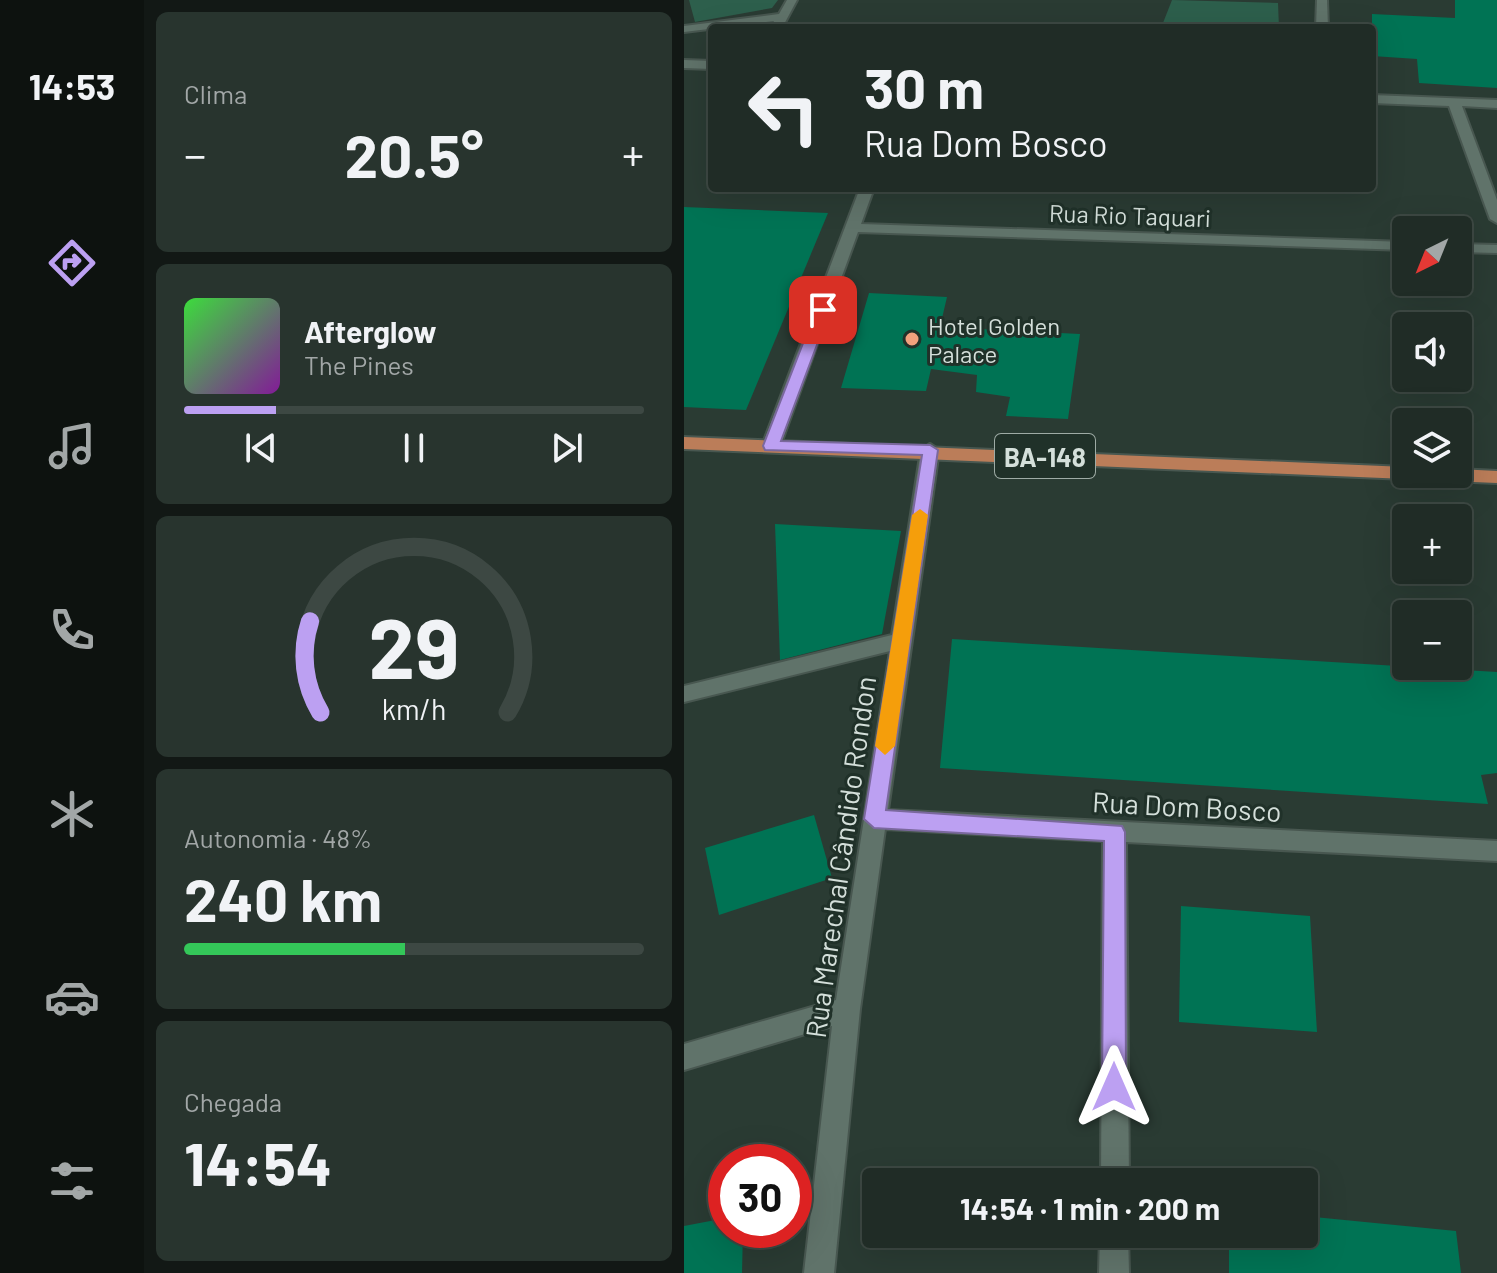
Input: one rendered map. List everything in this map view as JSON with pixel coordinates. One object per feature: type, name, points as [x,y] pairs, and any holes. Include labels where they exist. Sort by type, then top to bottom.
[{"type":"main road","name":"BA-148","points":[[684,443],[930,450],[1392,472]]},
{"type":"main road","points":[[1472,476],[1497,477]]},
{"type":"street","points":[[752,24],[779,22],[792,0]]},
{"type":"street","points":[[1322,0],[1322,24]]},
{"type":"street","points":[[684,29],[708,27]]},
{"type":"street","points":[[684,64],[708,65]]},
{"type":"street","points":[[1376,99],[1497,104]]},
{"type":"street","points":[[1454,102],[1497,219]]},
{"type":"street","points":[[771,446],[866,192]]},
{"type":"street","name":"Rua Rio Taquari","points":[[854,228],[1392,246]]},
{"type":"street","points":[[1472,248],[1497,249]]},
{"type":"street","name":"Rua Marechal Cândido Rondon","points":[[819,1273],[847,1009],[930,450]]},
{"type":"street","points":[[684,694],[901,641]]},
{"type":"street","name":"Rua Dom Bosco","points":[[874,819],[1497,851]]},
{"type":"street","points":[[1114,832],[1115,1168]]},
{"type":"street","points":[[684,1057],[847,1009]]},
{"type":"street","points":[[1114,1248],[1114,1273]]},
{"type":"green space","points":[[689,0],[778,0],[772,8],[695,22]]},
{"type":"green space","points":[[1172,0],[1278,3],[1279,24],[1163,24]]},
{"type":"building","points":[[1455,0],[1497,0],[1497,88],[1419,83],[1417,59],[1376,56],[1376,24],[1372,24],[1372,14],[1455,18]]},
{"type":"building","points":[[684,207],[828,213],[746,410],[684,407]]},
{"type":"building","points":[[869,293],[947,297],[940,327],[1080,334],[1068,419],[1006,416],[1010,397],[976,392],[977,375],[931,369],[926,391],[841,388]]},
{"type":"building","points":[[775,524],[901,531],[882,634],[780,660]]},
{"type":"building","points":[[952,639],[1392,666],[1392,680],[1472,680],[1472,670],[1497,672],[1497,773],[1481,775],[1488,804],[940,768]]},
{"type":"building","points":[[814,815],[832,878],[719,915],[705,848]]},
{"type":"building","points":[[1181,906],[1310,916],[1317,1032],[1179,1022]]},
{"type":"building","points":[[1318,1217],[1456,1231],[1461,1273],[1229,1273],[1229,1248],[1318,1248]]},
{"type":"building","points":[[708,1221],[708,1248],[743,1248],[742,1273],[684,1273],[684,1226]]},
{"type":"slow traffic","points":[[885,746],[920,515]]},
{"type":"place","name":"Hotel Golden Palace","points":[[912,339]]},
{"type":"route","points":[[823,310],[771,446],[930,450],[874,819],[1114,832],[1114,1087]]}]
